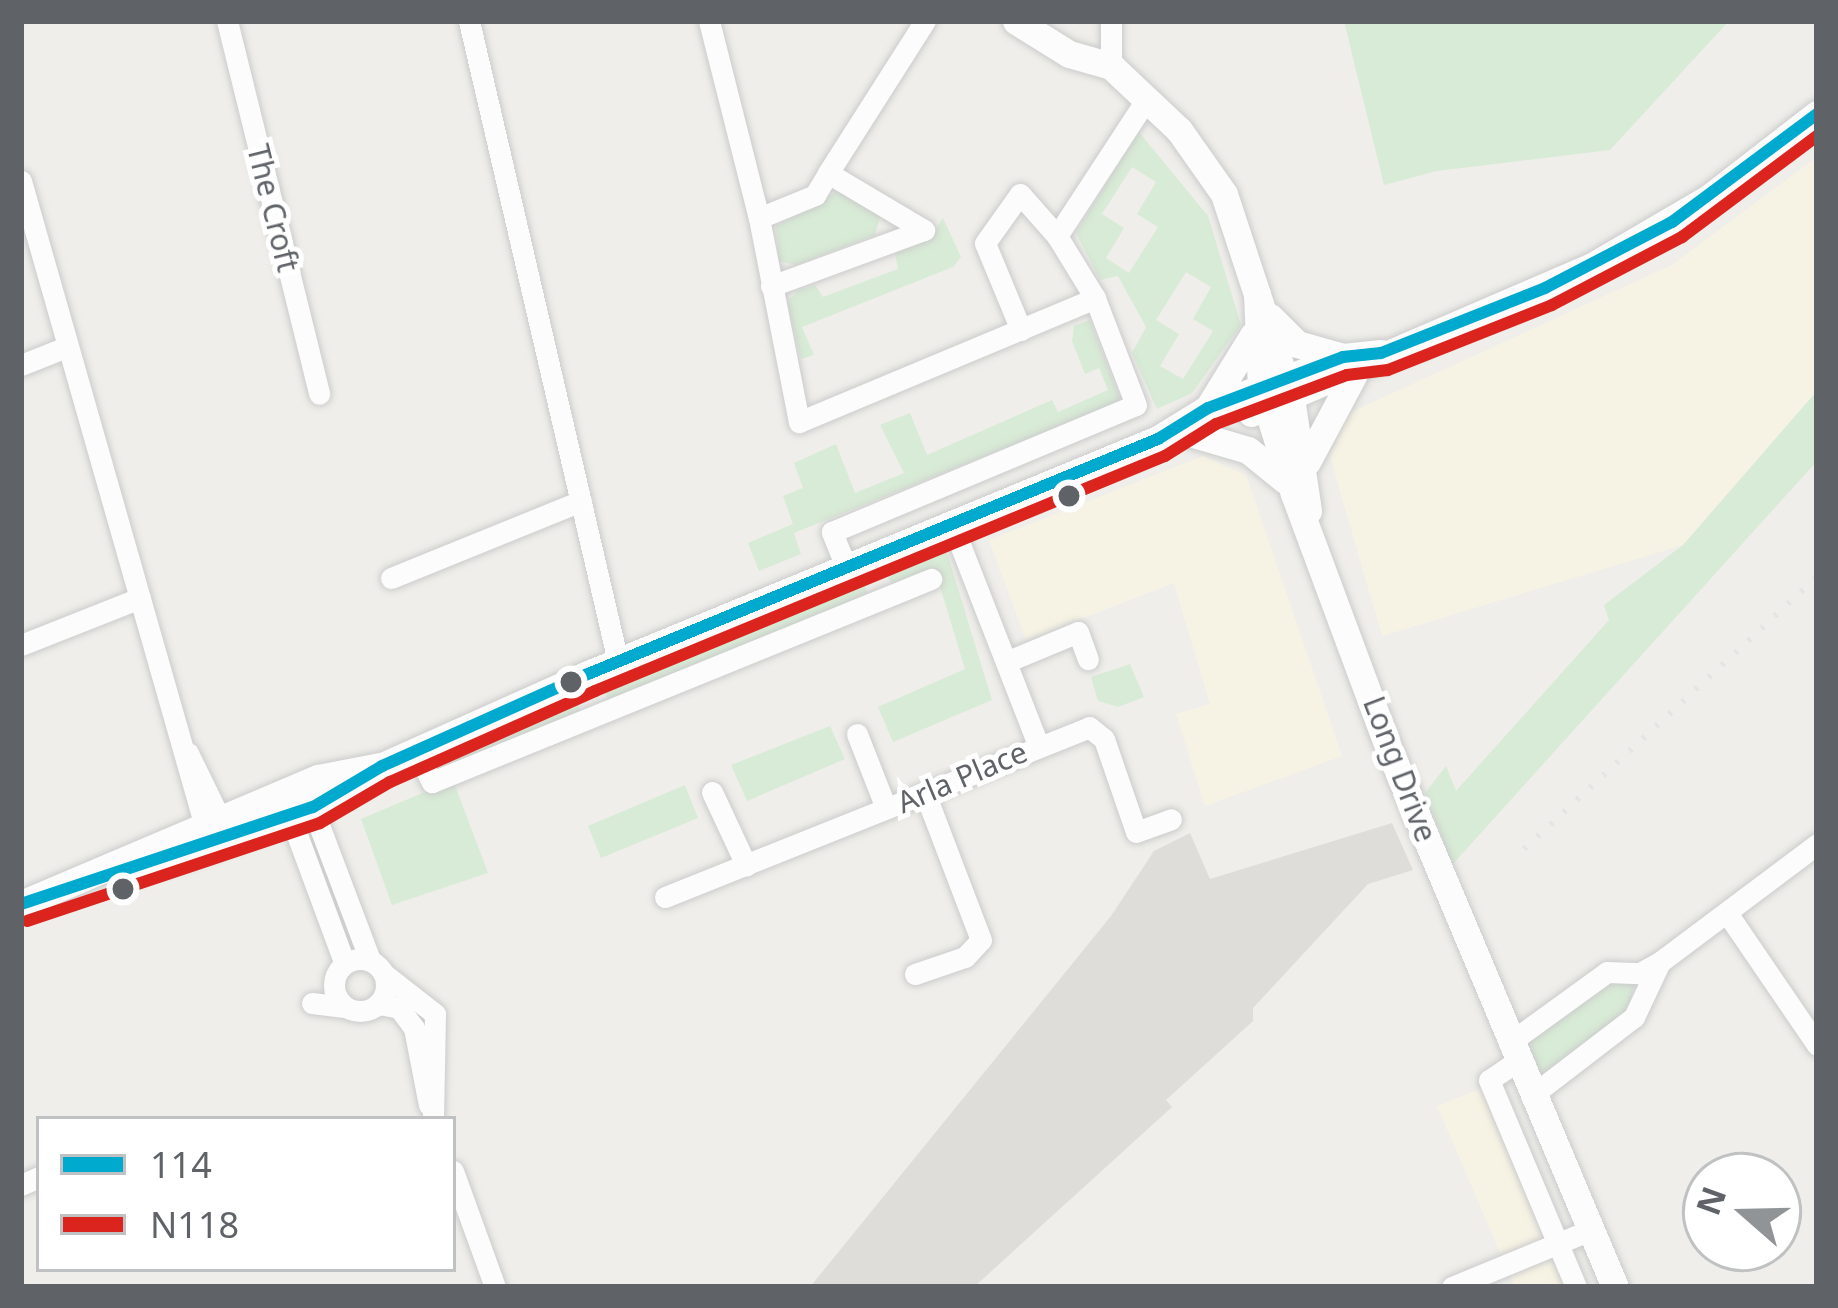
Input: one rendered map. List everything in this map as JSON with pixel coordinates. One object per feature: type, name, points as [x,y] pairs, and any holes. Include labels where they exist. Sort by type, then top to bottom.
[{"type":"street","name":"The Croft","points":[[227,21],[320,394]]},
{"type":"street","points":[[469,21],[618,662]]},
{"type":"street","points":[[709,21],[759,218],[799,422],[1096,298]]},
{"type":"street","points":[[759,218],[815,195],[925,21]]},
{"type":"street","points":[[1016,21],[1069,54],[1111,66],[1111,21]]},
{"type":"street","name":"Long Drive","points":[[1111,66],[1179,130],[1223,194],[1260,308],[1301,505],[1390,752],[1508,1042],[1615,1287]]},
{"type":"street","points":[[1057,236],[1146,100]]},
{"type":"street","points":[[1158,439],[1190,434],[1276,393],[1592,266],[1710,197],[1817,114]]},
{"type":"street","points":[[770,286],[924,230],[828,173]]},
{"type":"street","points":[[21,181],[184,748],[216,832]]},
{"type":"street","points":[[883,597],[832,532],[1136,405],[1096,298],[1057,236],[1021,194],[985,243],[1022,330]]},
{"type":"street","points":[[1208,408],[1260,308],[1290,340],[1362,359]]},
{"type":"street","points":[[21,365],[66,346]]},
{"type":"street","points":[[1306,462],[1362,359]]},
{"type":"street","points":[[21,904],[382,766],[588,674],[1158,439],[1208,408],[1276,393]]},
{"type":"street","name":"Long Drive","points":[[1276,393],[1306,462],[1301,505]]},
{"type":"street","points":[[1190,434],[1255,453],[1301,505]]},
{"type":"street","points":[[391,578],[581,501]]},
{"type":"street","name":"Arla Place","points":[[665,897],[1039,747],[952,524]]},
{"type":"street","points":[[416,751],[427,781],[450,774],[931,579]]},
{"type":"street","points":[[21,645],[140,598]]},
{"type":"street","points":[[1006,662],[1078,632],[1088,659]]},
{"type":"street","points":[[588,674],[600,711]]},
{"type":"street","points":[[1039,747],[1099,731],[1136,832],[1171,819]]},
{"type":"street","points":[[857,734],[886,808]]},
{"type":"street","points":[[712,792],[746,865]]},
{"type":"street","points":[[915,974],[965,957],[981,940],[925,793]]},
{"type":"street","points":[[297,800],[377,967],[379,1004]]},
{"type":"street","points":[[297,800],[345,1007],[379,1004],[399,1008],[414,1028],[434,1116]]},
{"type":"street","points":[[1576,1287],[1489,1079],[1508,1042],[1607,972],[1640,973],[1660,962],[1817,844]]},
{"type":"street","points":[[1727,914],[1817,1045]]},
{"type":"street","points":[[1531,1096],[1634,1017],[1646,979],[1660,962]]},
{"type":"street","points":[[339,973],[377,967],[435,1014],[434,1116]]},
{"type":"street","points":[[456,1179],[495,1287]]},
{"type":"street","points":[[1452,1287],[1590,1230]]},
{"type":"shaded area","points":[[1817,157],[1817,391],[1683,545],[1382,636],[1330,456],[1347,414],[1672,265]]},
{"type":"shaded area","points":[[1203,456],[1246,475],[1342,756],[1205,806],[1176,714],[1210,704],[1174,583],[1026,640],[989,540]]},
{"type":"shaded area","points":[[1392,823],[1413,870],[1368,884],[1253,1008],[1253,1021],[1166,1100],[1172,1107],[974,1287],[810,1287],[1111,916],[1154,851],[1190,833],[1210,879]]},
{"type":"shaded area","points":[[1485,1087],[1564,1287],[1515,1287],[1437,1106]]},
{"type":"green space","points":[[1344,21],[1729,21],[1610,150],[1437,171],[1384,185]]},
{"type":"green space","points":[[1138,131],[1208,216],[1241,325],[1192,393],[1157,409],[1132,353],[1146,327],[1118,276],[1100,280],[1076,233]],"holes":[[[1132,167],[1156,182],[1137,214],[1158,227],[1129,273],[1106,258],[1124,228],[1102,214]],[[1186,272],[1211,287],[1193,319],[1213,331],[1183,379],[1160,366],[1179,334],[1156,320]]]},
{"type":"green space","points":[[842,189],[881,214],[875,235],[796,265],[779,261],[776,226]]},
{"type":"green space","points":[[943,218],[961,257],[953,267],[802,327],[814,355],[801,359],[787,302],[798,290],[815,285],[823,297],[898,269],[894,249],[931,236]]},
{"type":"green space","points":[[1090,320],[1121,401],[794,533],[801,554],[759,571],[748,543],[793,524],[783,496],[803,488],[794,463],[836,444],[855,493],[904,473],[880,425],[910,413],[927,455],[1052,400],[1058,412],[1108,390],[1099,368],[1085,374],[1072,341],[1074,326]]},
{"type":"green space","points":[[1817,391],[1817,461],[1452,865],[1425,793],[1446,766],[1456,791],[1609,620],[1604,605],[1683,545]]},
{"type":"green space","points":[[945,546],[992,700],[893,742],[878,707],[965,669],[935,570],[893,587],[885,571]]},
{"type":"green space","points":[[859,572],[868,594],[608,701],[602,680]]},
{"type":"green space","points":[[1130,664],[1144,697],[1118,707],[1098,701],[1091,677]]},
{"type":"green space","points":[[575,690],[580,711],[456,762],[453,753],[503,721]]},
{"type":"green space","points":[[830,726],[845,759],[747,801],[731,765]]},
{"type":"green space","points":[[453,780],[488,873],[392,905],[361,819]]},
{"type":"green space","points":[[685,785],[698,818],[601,858],[588,826]]},
{"type":"green space","points":[[1635,981],[1628,1012],[1542,1076],[1524,1044],[1600,982]]},
{"type":"railway","points":[[1524,849],[1817,577]]},
{"type":"transit line","name":"114","points":[[21,904],[313,807],[382,766],[588,674],[1158,439],[1208,408],[1343,357],[1381,353],[1545,288],[1672,222],[1817,114]]},
{"type":"transit line","name":"N118","points":[[27,921],[320,823],[390,782],[595,691],[1165,456],[1216,424],[1347,375],[1388,370],[1552,305],[1682,237],[1817,136]]}]
